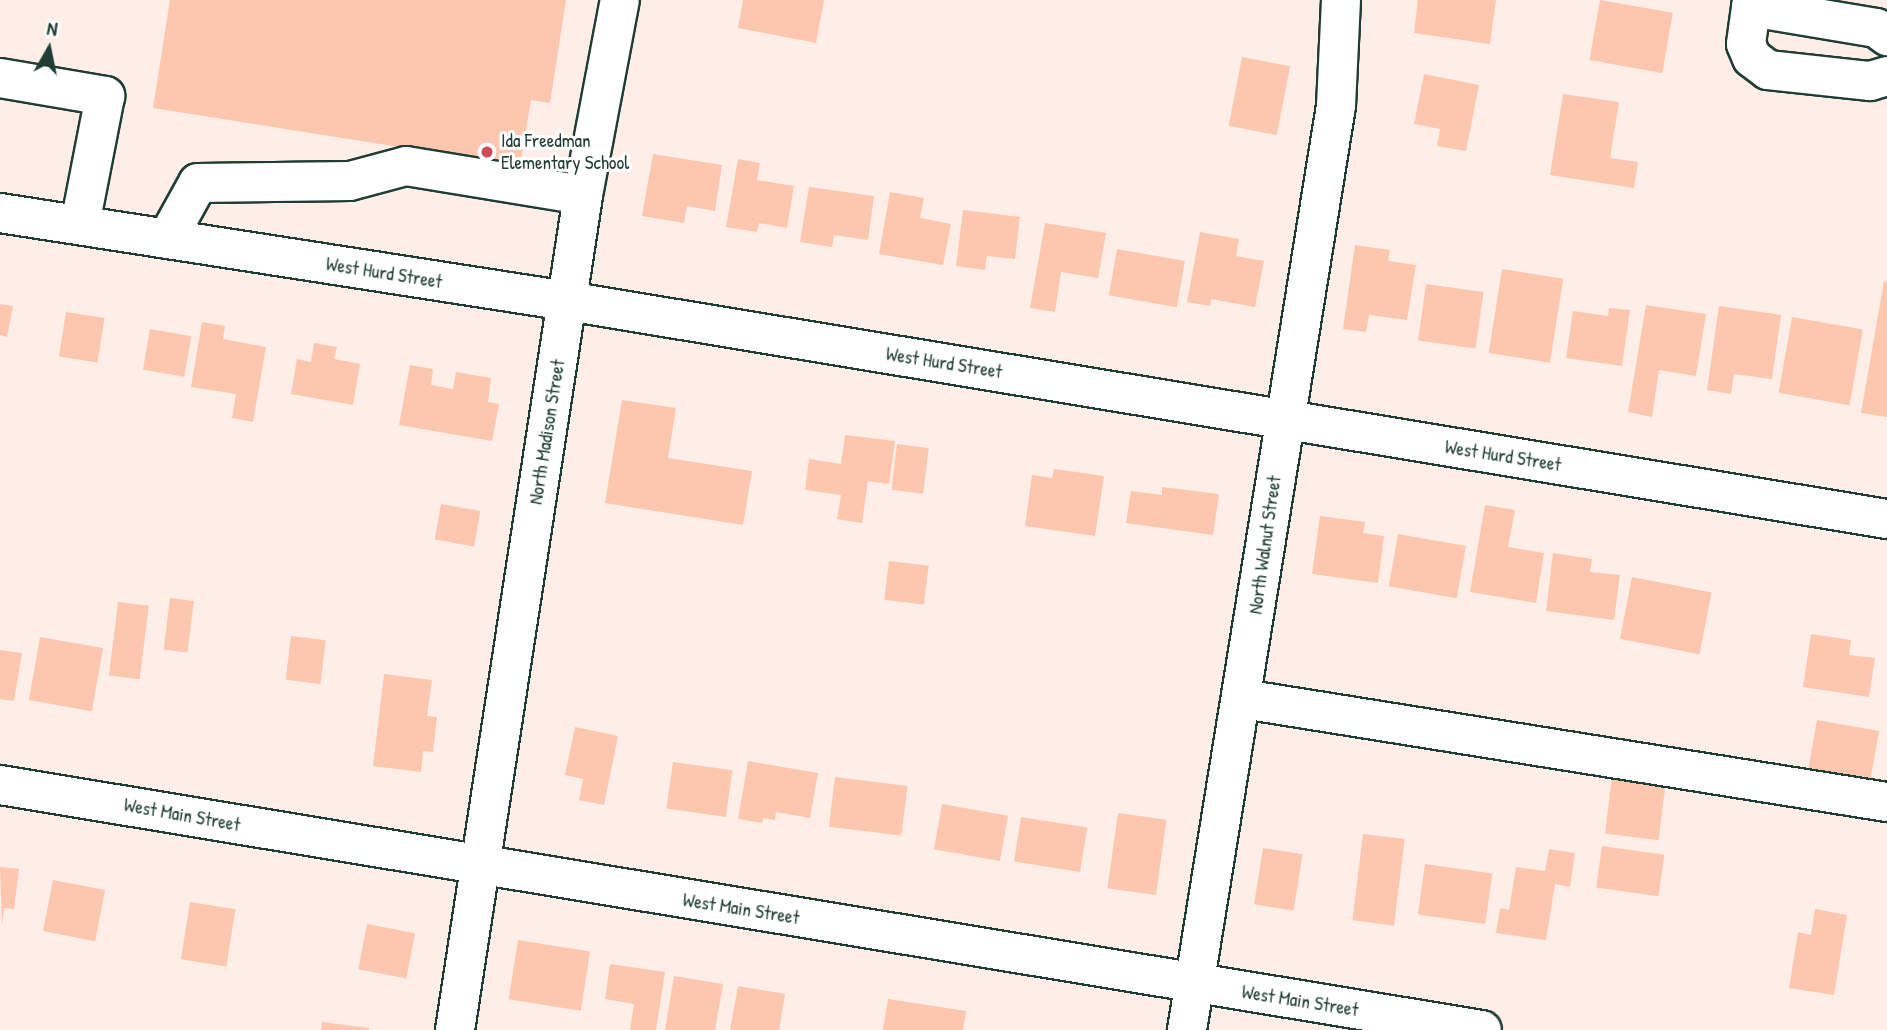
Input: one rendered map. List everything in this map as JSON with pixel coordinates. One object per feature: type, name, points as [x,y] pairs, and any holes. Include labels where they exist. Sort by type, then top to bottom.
[{"type":"street","name":"North Madison Street","points":[[455,1030],[583,195],[621,0]]},
{"type":"street","name":"North Walnut Street","points":[[1187,1030],[1243,699],[1283,420],[1336,106],[1341,0]]},
{"type":"street","points":[[1887,36],[1877,28],[1752,3],[1746,44],[1752,58],[1768,69],[1870,80],[1887,76]]},
{"type":"street","points":[[0,78],[105,96],[80,225]]},
{"type":"street","points":[[167,239],[198,183],[349,181],[407,166],[583,195]]},
{"type":"street","name":"West Hurd Street","points":[[0,213],[567,300],[1887,519]]},
{"type":"street","points":[[1243,699],[1887,802]]},
{"type":"street","name":"West Main Street","points":[[0,785],[1482,1030]]},
{"type":"building","points":[[170,0],[566,0],[550,103],[531,100],[520,166],[153,108]]},
{"type":"building","points":[[743,0],[824,0],[816,43],[738,28]]},
{"type":"building","points":[[1418,0],[1496,0],[1490,44],[1414,33]]},
{"type":"building","points":[[1600,0],[1673,13],[1662,73],[1589,60]]},
{"type":"building","points":[[1242,57],[1290,66],[1277,135],[1229,126]]},
{"type":"building","points":[[1424,74],[1479,85],[1466,151],[1437,146],[1440,129],[1414,124]]},
{"type":"building","points":[[1563,94],[1619,102],[1610,158],[1638,162],[1634,188],[1550,175]]},
{"type":"building","points":[[653,154],[722,165],[715,211],[687,206],[684,223],[642,216]]},
{"type":"building","points":[[738,159],[760,163],[757,180],[794,186],[787,228],[759,223],[757,232],[726,227]]},
{"type":"building","points":[[809,187],[874,196],[868,240],[834,235],[832,247],[800,242]]},
{"type":"building","points":[[890,192],[924,198],[920,218],[951,224],[943,265],[879,254]]},
{"type":"building","points":[[963,210],[1020,217],[1015,259],[987,256],[985,270],[956,266]]},
{"type":"building","points":[[1045,223],[1106,233],[1098,278],[1061,272],[1055,312],[1030,308]]},
{"type":"building","points":[[1200,232],[1239,239],[1236,256],[1264,261],[1255,307],[1211,299],[1210,306],[1187,302]]},
{"type":"building","points":[[1355,245],[1390,250],[1388,261],[1416,265],[1407,320],[1369,315],[1366,332],[1343,329]]},
{"type":"building","points":[[1117,249],[1185,261],[1177,307],[1109,295]]},
{"type":"building","points":[[1502,269],[1563,279],[1550,363],[1489,353]]},
{"type":"building","points":[[1884,281],[1887,282],[1887,417],[1861,413]]},
{"type":"building","points":[[1426,284],[1483,292],[1476,349],[1418,340]]},
{"type":"building","points":[[0,304],[13,306],[7,337],[0,335]]},
{"type":"building","points":[[1646,305],[1706,314],[1696,376],[1659,370],[1652,417],[1628,412]]},
{"type":"building","points":[[1719,306],[1781,315],[1772,379],[1734,374],[1731,394],[1707,390]]},
{"type":"building","points":[[1609,308],[1630,310],[1622,366],[1566,358],[1573,311],[1608,316]]},
{"type":"building","points":[[66,312],[105,318],[97,363],[59,356]]},
{"type":"building","points":[[1792,317],[1863,330],[1850,405],[1779,393]]},
{"type":"building","points":[[202,322],[225,326],[223,339],[266,347],[253,422],[232,418],[236,394],[191,387]]},
{"type":"building","points":[[150,329],[191,336],[184,377],[143,369]]},
{"type":"building","points":[[314,343],[337,347],[334,359],[360,364],[353,405],[291,394],[297,359],[311,362]]},
{"type":"building","points":[[410,365],[433,369],[431,385],[453,389],[456,372],[491,378],[488,402],[499,404],[492,441],[399,425]]},
{"type":"building","points":[[622,400],[676,408],[668,458],[752,471],[743,525],[605,503]]},
{"type":"building","points":[[845,435],[895,441],[889,484],[868,481],[862,523],[837,519],[841,495],[805,490],[809,459],[841,464]]},
{"type":"building","points":[[897,444],[929,448],[923,494],[891,490]]},
{"type":"building","points":[[1054,469],[1104,476],[1095,536],[1025,526],[1032,475],[1052,478]]},
{"type":"building","points":[[1162,487],[1219,494],[1213,535],[1126,523],[1131,491],[1162,495]]},
{"type":"building","points":[[441,504],[480,511],[474,546],[435,539]]},
{"type":"building","points":[[1485,505],[1515,510],[1508,547],[1544,553],[1536,603],[1470,592]]},
{"type":"building","points":[[1320,516],[1365,522],[1363,533],[1384,536],[1378,583],[1312,574]]},
{"type":"building","points":[[1398,534],[1466,546],[1457,598],[1389,586]]},
{"type":"building","points":[[1553,553],[1592,559],[1590,572],[1620,575],[1614,620],[1546,611]]},
{"type":"building","points":[[889,561],[929,566],[924,605],[884,600]]},
{"type":"building","points":[[1632,577],[1712,592],[1699,654],[1620,639]]},
{"type":"building","points":[[170,598],[194,601],[187,653],[164,650]]},
{"type":"building","points":[[118,602],[149,606],[140,679],[109,675]]},
{"type":"building","points":[[1811,634],[1851,640],[1849,655],[1875,658],[1869,697],[1803,687]]},
{"type":"building","points":[[291,636],[326,640],[320,684],[286,680]]},
{"type":"building","points":[[40,637],[103,648],[92,711],[29,700]]},
{"type":"building","points":[[0,650],[22,653],[14,701],[0,699]]},
{"type":"building","points":[[384,674],[432,680],[427,716],[437,717],[433,752],[423,751],[421,772],[373,766]]},
{"type":"building","points":[[1817,720],[1879,731],[1869,788],[1807,777]]},
{"type":"building","points":[[575,727],[618,736],[604,805],[579,800],[583,779],[565,775]]},
{"type":"building","points":[[748,761],[818,773],[810,818],[776,812],[775,820],[763,818],[762,823],[738,819]]},
{"type":"building","points":[[673,762],[732,770],[726,817],[666,809]]},
{"type":"building","points":[[835,777],[907,786],[901,836],[829,827]]},
{"type":"building","points":[[1612,777],[1666,784],[1659,840],[1605,834]]},
{"type":"building","points":[[942,804],[1008,816],[1000,861],[934,849]]},
{"type":"building","points":[[1118,813],[1167,820],[1156,895],[1107,888]]},
{"type":"building","points":[[1021,817],[1087,827],[1080,872],[1014,861]]},
{"type":"building","points":[[1363,834],[1405,839],[1394,925],[1352,920]]},
{"type":"building","points":[[1602,846],[1664,855],[1659,896],[1596,888]]},
{"type":"building","points":[[1263,848],[1303,854],[1294,911],[1254,904]]},
{"type":"building","points":[[1549,849],[1575,853],[1570,887],[1555,884],[1546,940],[1496,933],[1500,908],[1509,910],[1516,867],[1545,871]]},
{"type":"building","points":[[1425,864],[1492,873],[1485,924],[1418,915]]},
{"type":"building","points":[[0,867],[19,869],[14,909],[4,908],[2,927]]},
{"type":"building","points":[[53,880],[105,890],[95,941],[43,931]]},
{"type":"building","points":[[190,902],[235,909],[226,966],[181,959]]},
{"type":"building","points":[[1815,909],[1847,915],[1834,995],[1789,988],[1798,932],[1811,935]]},
{"type":"building","points":[[367,924],[415,933],[406,979],[358,969]]},
{"type":"building","points":[[518,940],[590,951],[581,1011],[509,999]]},
{"type":"building","points":[[610,964],[665,972],[656,1030],[630,1030],[634,1004],[605,999]]},
{"type":"building","points":[[674,976],[723,984],[715,1030],[665,1030]]},
{"type":"building","points":[[738,986],[785,994],[779,1030],[730,1030]]},
{"type":"building","points":[[888,999],[966,1011],[963,1030],[883,1030]]},
{"type":"building","points":[[322,1022],[369,1028],[369,1030],[321,1030]]},
{"type":"place","name":"Ida Freedman Elementary School","points":[[487,152]]}]
